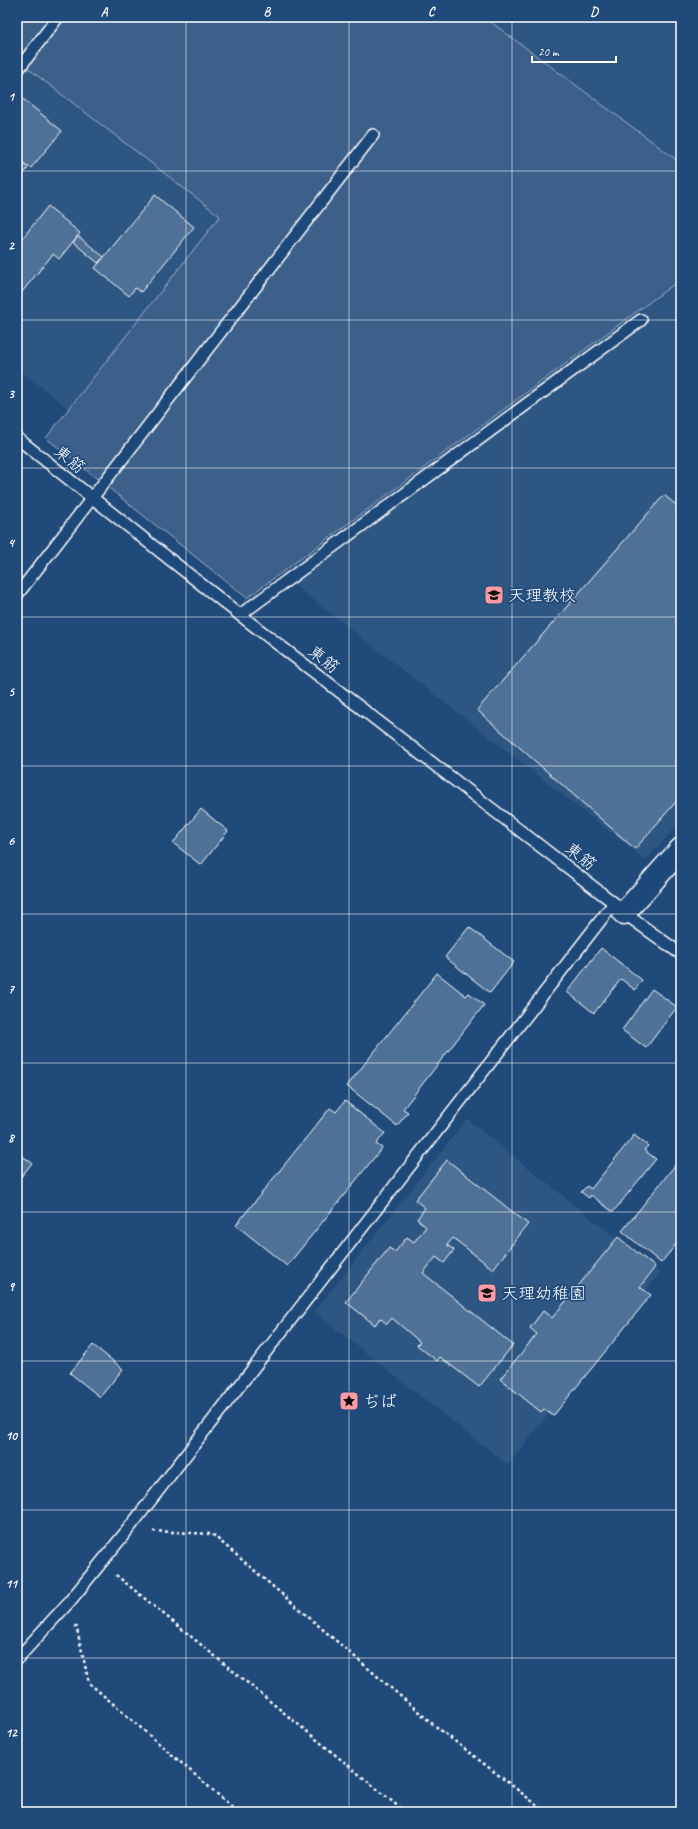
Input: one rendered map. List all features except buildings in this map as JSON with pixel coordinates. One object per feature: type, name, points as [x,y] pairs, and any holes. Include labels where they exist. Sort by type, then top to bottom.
[{"type":"street","points":[[619,908],[681,849]]},
{"type":"lane","points":[[17,70],[58,17]]},
{"type":"lane","points":[[17,595],[93,499],[373,135]]},
{"type":"lane","points":[[240,615],[641,320]]},
{"type":"lane","name":"東筋","points":[[17,438],[240,615],[619,908],[681,954]]},
{"type":"lane","points":[[17,1659],[70,1601],[102,1563],[619,908]]},
{"type":"path","points":[[129,1529],[212,1534],[434,1725],[546,1812]]},
{"type":"path","points":[[102,1563],[404,1812]]},
{"type":"path","points":[[70,1601],[89,1683],[238,1812]]},
{"type":"shaded area","name":"天理教校","points":[[17,17],[681,17],[681,821],[646,860],[17,368]]},
{"type":"shaded area","points":[[17,17],[484,17],[681,163],[681,279],[247,598],[46,438],[220,216],[17,60]]},
{"type":"shaded area","name":"天理幼稚園","points":[[467,1119],[660,1273],[508,1465],[314,1312]]},
{"type":"place","name":"天理教校","points":[[494,595]]},
{"type":"place","name":"天理幼稚園","points":[[487,1293]]},
{"type":"place","name":"ぢば","points":[[349,1401]]}]
